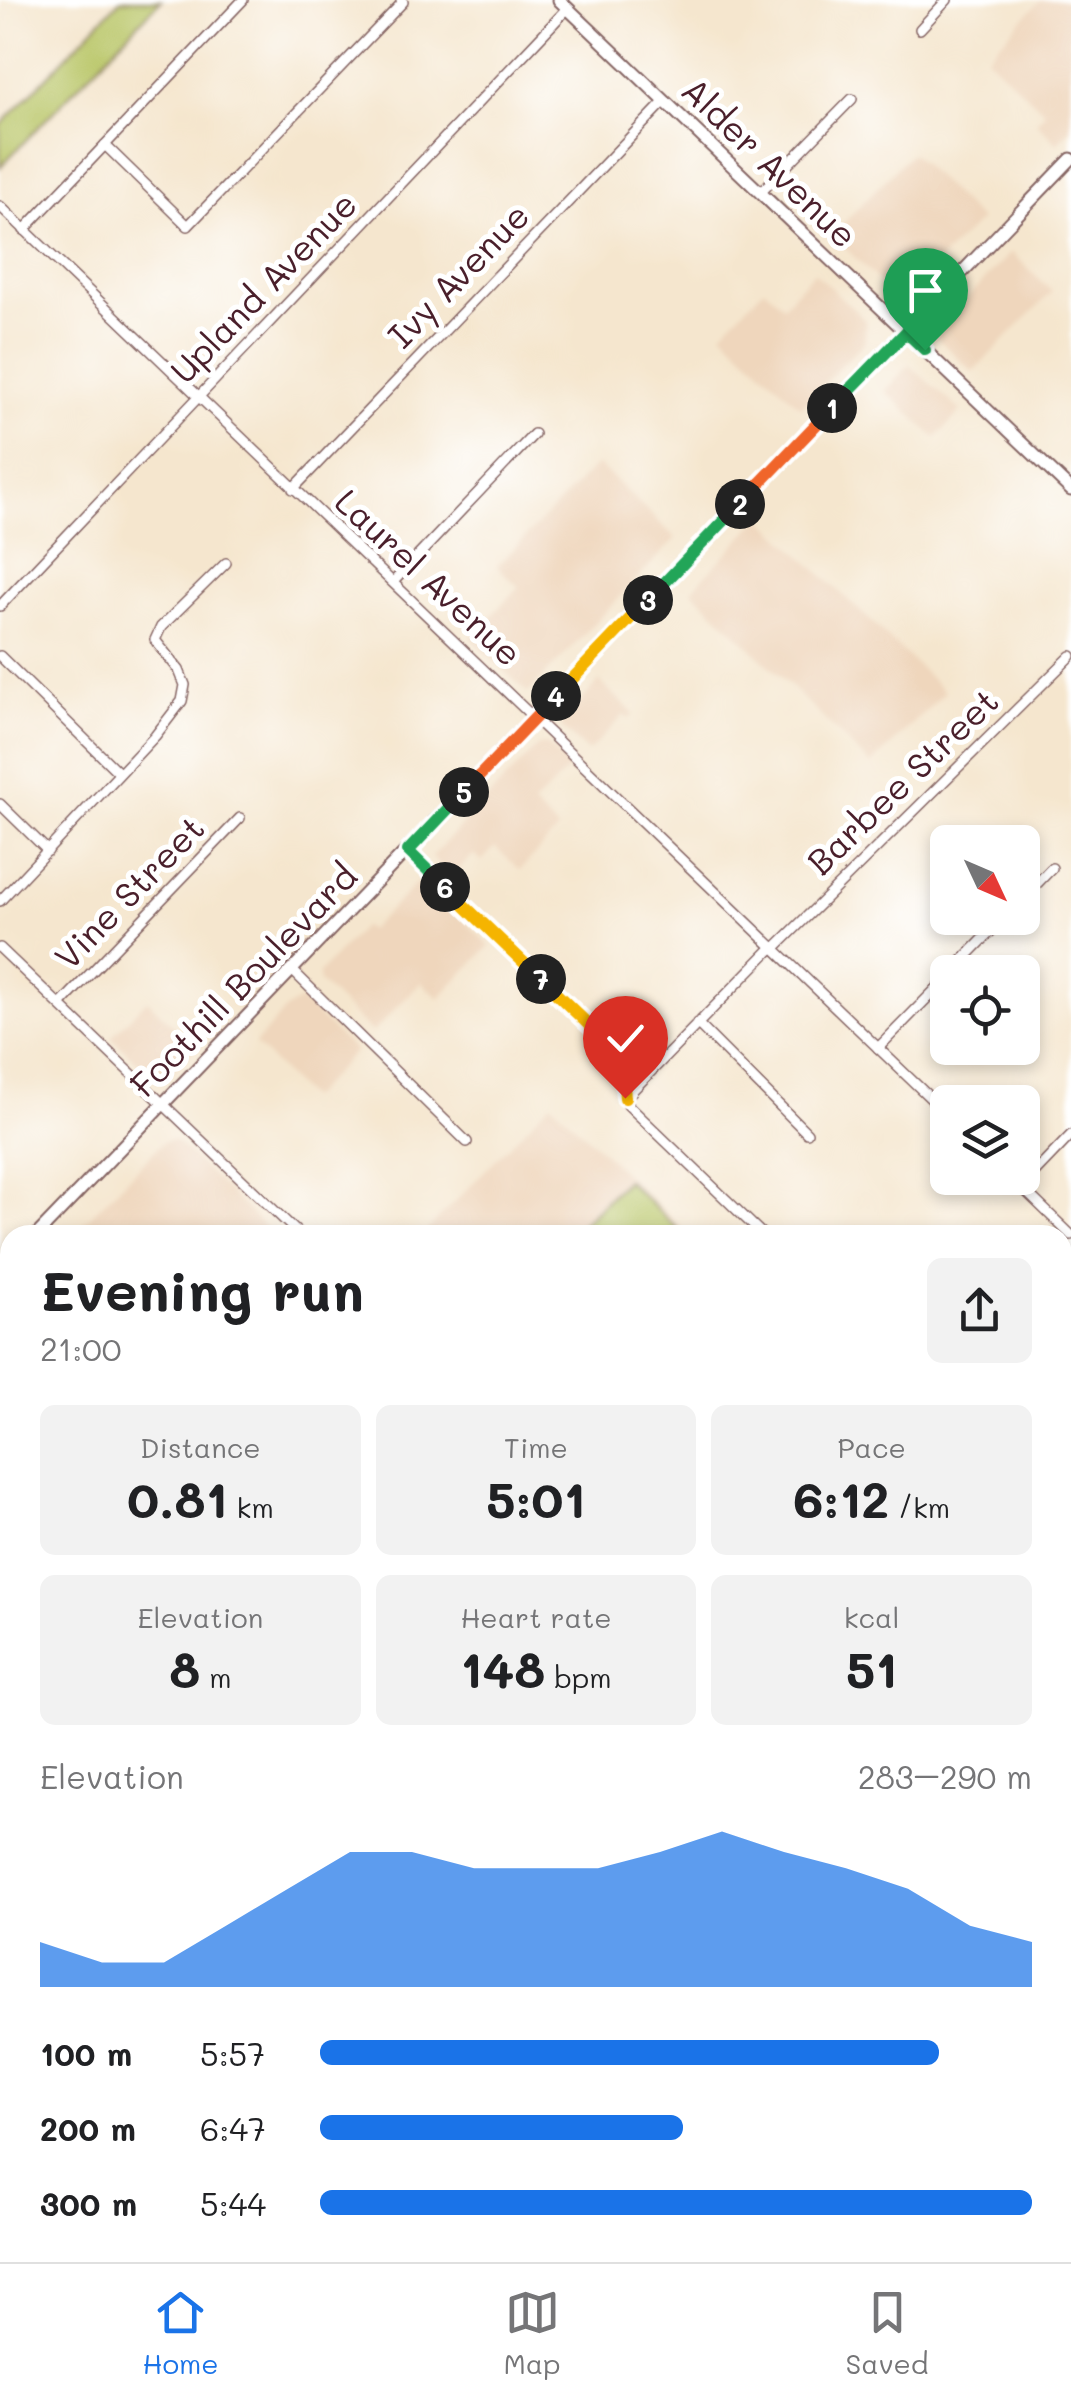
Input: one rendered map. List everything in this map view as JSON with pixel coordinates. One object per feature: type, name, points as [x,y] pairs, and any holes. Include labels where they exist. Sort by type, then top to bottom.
[{"type":"main road","name":"Alder Avenue","points":[[564,4],[1071,490]]},
{"type":"main road","name":"Foothill Boulevard","points":[[47,1225],[1071,159]]},
{"type":"street","points":[[24,230],[243,0]]},
{"type":"street","points":[[105,145],[188,226],[404,2],[401,0]]},
{"type":"street","points":[[920,29],[947,0]]},
{"type":"street","name":"Upland Avenue","points":[[0,606],[564,4]]},
{"type":"street","points":[[760,193],[852,99]]},
{"type":"street","name":"Ivy Avenue","points":[[293,489],[665,101]]},
{"type":"street","name":"Laurel Avenue","points":[[0,206],[930,1098]]},
{"type":"street","points":[[393,582],[534,434]]},
{"type":"street","points":[[0,901],[182,701],[185,685],[179,670],[156,640],[161,628],[226,563]]},
{"type":"street","points":[[0,656],[119,773]]},
{"type":"street","name":"Barbee Street","points":[[625,1098],[1071,656]]},
{"type":"street","points":[[0,804],[48,850]]},
{"type":"street","name":"Vine Street","points":[[60,1006],[240,818]]},
{"type":"street","points":[[408,851],[614,1049],[623,1073],[628,1106],[752,1225]]},
{"type":"street","points":[[1040,880],[1052,868]]},
{"type":"street","points":[[968,955],[988,935]]},
{"type":"street","points":[[0,948],[290,1225]]},
{"type":"street","points":[[292,970],[466,1142]]},
{"type":"street","points":[[878,1048],[930,995]]},
{"type":"street","points":[[697,1023],[807,1133]]},
{"type":"street","points":[[1040,1167],[1071,1135]]},
{"type":"street","points":[[1030,1195],[1061,1225]]},
{"type":"shaded area","points":[[1041,0],[1071,0],[1071,128],[1057,143],[1036,122],[1045,112],[986,57]]},
{"type":"shaded area","points":[[911,153],[980,220],[911,288],[887,289],[832,235]]},
{"type":"shaded area","points":[[1011,252],[1052,292],[973,372],[937,338],[937,331]]},
{"type":"shaded area","points":[[814,272],[865,320],[865,341],[801,407],[722,332],[764,288],[783,305]]},
{"type":"shaded area","points":[[909,365],[961,411],[936,438],[885,391]]},
{"type":"shaded area","points":[[597,464],[676,538],[528,693],[470,638],[519,587],[497,566]]},
{"type":"shaded area","points":[[761,517],[945,692],[871,765],[692,590]]},
{"type":"shaded area","points":[[599,681],[634,714],[629,719],[624,715],[588,752],[560,726]]},
{"type":"shaded area","points":[[547,744],[570,767],[533,805],[558,830],[520,870],[495,847],[482,861],[474,854],[452,877],[431,857],[539,745]]},
{"type":"shaded area","points":[[419,881],[490,946],[439,998],[421,982],[372,1033],[319,982],[319,973],[363,926],[369,930]]},
{"type":"shaded area","points":[[147,1000],[195,1047],[158,1081],[111,1037]]},
{"type":"shaded area","points":[[300,1000],[355,1051],[309,1099],[255,1044],[286,1009]]},
{"type":"shaded area","points":[[551,1102],[679,1225],[433,1225]]},
{"type":"shaded area","points":[[175,1140],[263,1225],[82,1225],[163,1142]]},
{"type":"green space","points":[[120,0],[161,0],[0,167],[0,126]]},
{"type":"green space","points":[[626,1180],[673,1225],[581,1225]]},
{"type":"route","points":[[625,1098],[623,1073],[614,1049],[408,851],[906,332],[925,350]]}]
